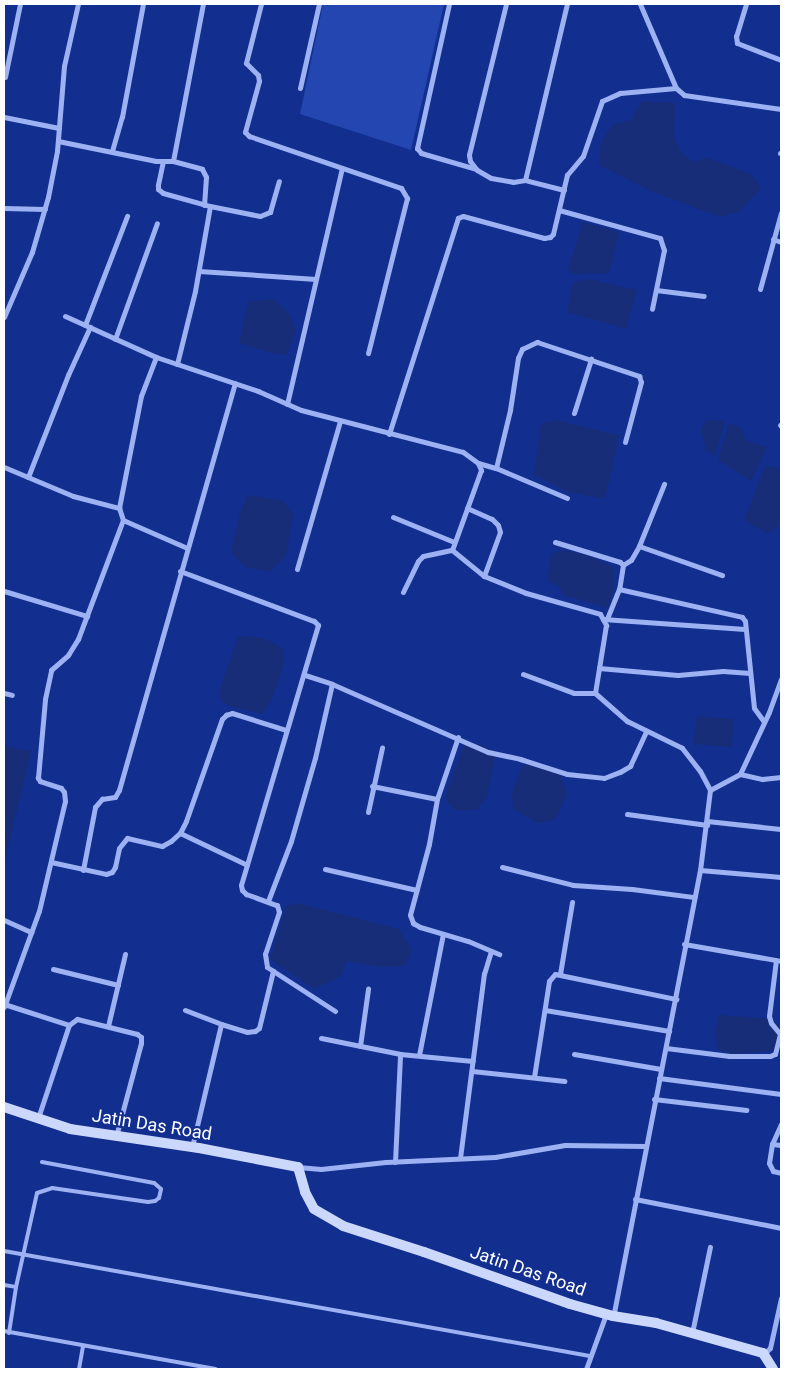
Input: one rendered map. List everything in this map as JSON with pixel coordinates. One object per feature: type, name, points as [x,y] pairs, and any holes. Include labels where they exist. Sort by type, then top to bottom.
[{"type":"street","points":[[5,77],[20,4]]},
{"type":"street","points":[[4,317],[6,307],[32,252],[45,209],[58,142],[64,66],[78,4]]},
{"type":"street","points":[[112,151],[122,117],[143,4]]},
{"type":"street","points":[[173,161],[203,4]]},
{"type":"street","points":[[261,4],[246,63],[258,75],[259,81],[245,132],[249,136],[401,188],[407,198],[368,353]]},
{"type":"street","points":[[300,88],[318,4]]},
{"type":"street","points":[[449,4],[417,148],[421,154],[478,170],[491,178],[503,181],[525,180],[564,190]]},
{"type":"street","points":[[478,170],[470,161],[469,155],[506,4]]},
{"type":"street","points":[[525,180],[567,4]]},
{"type":"street","points":[[640,4],[676,88],[691,97],[781,109]]},
{"type":"street","points":[[746,4],[736,36],[737,43],[781,60]]},
{"type":"street","points":[[389,434],[455,221],[463,216],[544,238],[554,234],[567,175],[583,156],[602,101],[620,93],[676,88]]},
{"type":"street","points":[[4,117],[59,128]]},
{"type":"street","points":[[58,142],[163,161],[173,161],[202,169],[205,172],[204,205]]},
{"type":"street","points":[[163,161],[158,190],[178,199],[264,216],[270,212],[279,181]]},
{"type":"street","points":[[287,404],[342,168]]},
{"type":"street","points":[[177,364],[199,271],[210,206]]},
{"type":"street","points":[[4,208],[45,209]]},
{"type":"street","points":[[559,210],[660,238],[664,250],[652,309]]},
{"type":"street","points":[[760,289],[781,213]]},
{"type":"street","points":[[28,477],[88,326],[127,216]]},
{"type":"street","points":[[115,339],[156,223]]},
{"type":"street","points":[[774,239],[781,242]]},
{"type":"street","points":[[199,271],[316,279]]},
{"type":"street","points":[[656,290],[704,296]]},
{"type":"street","points":[[65,316],[156,357],[235,383],[287,404],[340,421],[463,452],[478,463],[496,468],[567,498]]},
{"type":"street","points":[[496,468],[510,410],[518,358],[522,349],[537,342],[640,376],[641,382],[625,442]]},
{"type":"street","points":[[69,1025],[4,1005],[31,932],[51,862],[65,800],[64,792],[60,788],[40,781],[38,778],[45,699],[51,670],[73,649],[123,520],[120,508],[141,396],[156,357]]},
{"type":"street","points":[[574,412],[591,359]]},
{"type":"street","points":[[83,870],[95,807],[102,799],[115,797],[119,790],[180,571],[207,488],[235,383]]},
{"type":"street","points":[[297,569],[340,421]]},
{"type":"street","points":[[452,550],[480,470],[478,463]]},
{"type":"street","points":[[4,467],[73,496],[120,508]]},
{"type":"street","points":[[595,693],[606,624],[605,619],[619,589],[623,565],[631,560],[639,546],[664,484]]},
{"type":"street","points":[[467,508],[492,519],[498,524],[500,532],[484,576]]},
{"type":"street","points":[[393,517],[454,542]]},
{"type":"street","points":[[123,520],[187,548]]},
{"type":"street","points":[[555,542],[620,562],[623,565]]},
{"type":"street","points":[[639,546],[722,576]]},
{"type":"street","points":[[452,550],[484,576],[526,593],[600,614],[605,619],[746,629]]},
{"type":"street","points":[[403,592],[418,561],[423,556],[452,550]]},
{"type":"street","points":[[180,571],[314,621],[318,625],[247,865],[242,890],[246,894],[278,905],[279,912],[265,954],[265,962],[273,971],[335,1011]]},
{"type":"street","points":[[619,589],[739,615],[745,621],[754,708],[764,722]]},
{"type":"street","points":[[4,591],[87,616]]},
{"type":"street","points":[[599,668],[678,675],[723,671],[750,673]]},
{"type":"street","points":[[523,674],[574,693],[595,693],[627,721],[682,748],[692,759],[710,790],[700,870],[635,1199],[609,1315],[586,1369]]},
{"type":"street","points":[[304,675],[332,684],[458,737],[488,752],[520,758],[567,774],[604,778],[630,766],[646,731]]},
{"type":"street","points":[[710,790],[740,774],[781,679]]},
{"type":"street","points":[[268,901],[291,841],[315,758],[332,684]]},
{"type":"street","points":[[4,693],[12,695]]},
{"type":"street","points":[[51,862],[106,874],[112,872],[119,848],[127,838],[162,846],[180,833],[186,822],[222,719],[226,715],[232,713],[286,730]]},
{"type":"street","points":[[458,737],[437,799],[410,915],[413,923],[499,954]]},
{"type":"street","points":[[368,812],[372,786],[382,748]]},
{"type":"street","points":[[740,774],[762,779],[781,777]]},
{"type":"street","points":[[372,786],[437,799]]},
{"type":"street","points":[[627,814],[781,830]]},
{"type":"street","points":[[180,833],[247,865]]},
{"type":"street","points":[[502,867],[573,885],[632,889],[694,897]]},
{"type":"street","points":[[325,869],[417,890]]},
{"type":"street","points":[[700,870],[781,877]]},
{"type":"street","points":[[560,974],[572,902]]},
{"type":"street","points":[[4,920],[31,932]]},
{"type":"street","points":[[419,1056],[443,934]]},
{"type":"street","points":[[666,1048],[729,1056],[770,1056],[775,1054],[780,1034],[771,1023],[769,1016],[779,960],[684,944]]},
{"type":"street","points":[[460,1158],[484,974],[491,951]]},
{"type":"street","points":[[108,1026],[125,954]]},
{"type":"street","points":[[53,969],[118,985]]},
{"type":"street","points":[[185,1010],[246,1032],[255,1031],[259,1028],[273,971]]},
{"type":"street","points":[[534,1077],[549,981],[555,974],[676,999]]},
{"type":"street","points":[[360,1046],[368,989]]},
{"type":"street","points":[[545,1010],[669,1031]]},
{"type":"street","points":[[38,1118],[69,1025],[77,1019],[108,1026],[137,1034],[141,1037],[116,1136]]},
{"type":"street","points":[[192,1147],[221,1024]]},
{"type":"street","points":[[321,1038],[400,1054],[473,1061]]},
{"type":"street","points":[[395,1162],[400,1054]]},
{"type":"street","points":[[574,1054],[661,1069]]},
{"type":"street","points":[[472,1071],[564,1081]]},
{"type":"street","points":[[659,1078],[781,1094]]},
{"type":"street","points":[[654,1099],[746,1110]]},
{"type":"street","name":"Jatin Das Road","points":[[4,1108],[70,1129],[192,1147],[298,1167],[321,1169],[495,1156],[565,1145],[645,1146]]},
{"type":"street","points":[[781,1124],[772,1144],[770,1168],[781,1173]]},
{"type":"street","points":[[772,1144],[781,1146]]},
{"type":"street","name":"Jatin Das Road","points":[[298,1167],[305,1192],[314,1209],[343,1226],[424,1252],[570,1304],[609,1315],[656,1323],[764,1354]]},
{"type":"street","points":[[635,1199],[781,1228]]},
{"type":"street","points":[[692,1333],[710,1247]]},
{"type":"street","points":[[773,1369],[764,1354],[770,1348],[781,1302]]},
{"type":"lane","points":[[10,1332],[16,1287],[37,1193],[44,1189],[52,1188],[148,1202],[159,1198],[161,1189],[154,1183],[42,1162]]},
{"type":"lane","points":[[4,1251],[590,1356]]},
{"type":"lane","points":[[4,1285],[16,1287]]},
{"type":"lane","points":[[4,1331],[184,1367],[216,1369]]},
{"type":"lane","points":[[79,1369],[83,1346]]},
{"type":"shaded area","points":[[323,4],[444,4],[411,150],[300,114]]},
{"type":"shaded area","points":[[642,101],[675,103],[674,138],[680,151],[693,162],[708,158],[751,174],[761,188],[739,212],[720,217],[653,192],[599,165],[601,142],[612,125],[631,120]]},
{"type":"shaded area","points":[[583,222],[619,232],[609,273],[573,274],[568,269]]},
{"type":"shaded area","points":[[590,279],[637,290],[626,329],[567,312],[573,282]]},
{"type":"shaded area","points":[[274,299],[290,315],[296,330],[286,355],[271,353],[239,343],[248,301]]},
{"type":"shaded area","points":[[555,420],[619,435],[605,499],[568,492],[534,475],[541,423]]},
{"type":"shaded area","points":[[707,420],[725,421],[715,456],[706,450],[701,429]]},
{"type":"shaded area","points":[[729,423],[741,428],[747,441],[767,447],[751,481],[718,460]]},
{"type":"shaded area","points":[[765,466],[781,468],[781,524],[767,534],[744,520]]},
{"type":"shaded area","points":[[248,495],[284,501],[293,515],[286,556],[270,572],[245,567],[231,552],[240,512]]},
{"type":"shaded area","points":[[563,550],[587,555],[614,567],[614,589],[608,608],[563,595],[559,586],[547,581],[551,554]]},
{"type":"shaded area","points":[[246,636],[266,639],[283,649],[284,664],[272,699],[262,714],[229,706],[221,701],[219,692],[238,637]]},
{"type":"shaded area","points":[[697,716],[733,719],[732,747],[693,744]]},
{"type":"shaded area","points":[[465,742],[481,745],[496,753],[487,796],[477,810],[454,810],[445,798]]},
{"type":"shaded area","points":[[4,746],[31,751],[4,865]]},
{"type":"shaded area","points":[[532,763],[560,775],[567,794],[556,819],[538,823],[513,809],[512,792],[522,766]]},
{"type":"shaded area","points":[[298,903],[399,929],[412,950],[405,966],[379,967],[347,961],[341,976],[314,989],[270,959],[286,906]]},
{"type":"shaded area","points":[[719,1015],[765,1018],[781,1026],[781,1050],[733,1054],[718,1050],[715,1034]]}]
